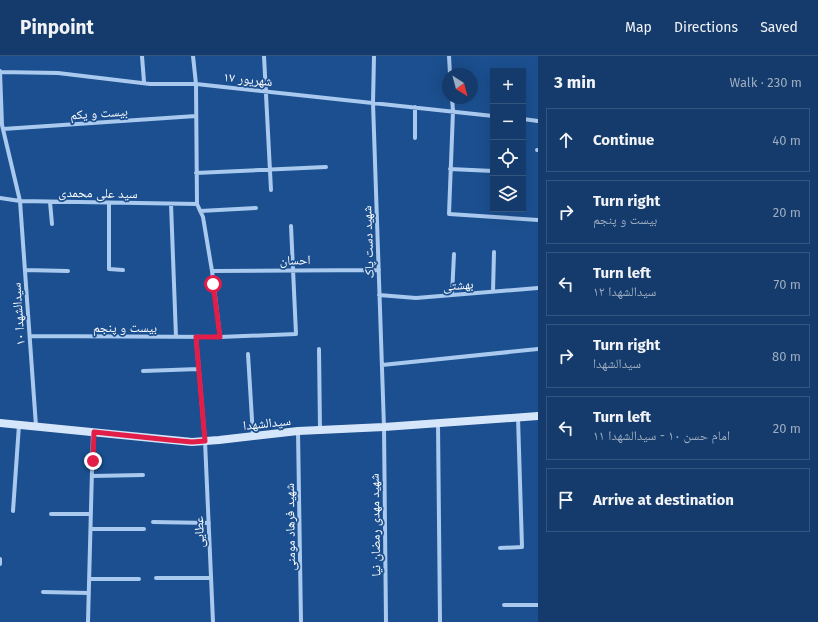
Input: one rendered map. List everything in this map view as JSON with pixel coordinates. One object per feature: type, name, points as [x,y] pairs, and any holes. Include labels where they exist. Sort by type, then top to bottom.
[{"type":"street","points":[[142,56],[144,82]]},
{"type":"street","points":[[193,56],[196,84],[197,204],[203,217],[212,271],[220,337]]},
{"type":"street","points":[[264,56],[271,190]]},
{"type":"street","name":"شهید دست پاک","points":[[374,56],[373,103],[384,427]]},
{"type":"street","points":[[449,56],[450,68]]},
{"type":"street","name":"۱۷ شهریور","points":[[0,71],[58,72],[144,82],[150,84],[196,84],[490,116]]},
{"type":"street","name":"سیدالشهدا ۱۰","points":[[0,71],[2,125],[20,201],[36,427]]},
{"type":"street","points":[[452,104],[449,214],[538,220]]},
{"type":"street","points":[[415,107],[415,138]]},
{"type":"street","name":"بیست و یکم","points":[[3,130],[196,116]]},
{"type":"street","points":[[526,119],[538,121]]},
{"type":"street","points":[[196,173],[326,167]]},
{"type":"street","points":[[450,169],[490,171]]},
{"type":"street","name":"سید علی محمدی","points":[[0,198],[20,201],[50,202],[197,204]]},
{"type":"street","points":[[50,202],[52,224]]},
{"type":"street","points":[[109,203],[109,269],[123,270]]},
{"type":"street","points":[[171,204],[176,337]]},
{"type":"street","points":[[200,211],[256,208]]},
{"type":"street","points":[[291,226],[293,270]]},
{"type":"street","points":[[493,292],[494,252]]},
{"type":"street","points":[[452,295],[454,254]]},
{"type":"street","points":[[25,270],[68,271]]},
{"type":"street","name":"بیست و پنجم","points":[[30,336],[220,337],[296,334],[293,270]]},
{"type":"street","name":"احسان","points":[[212,271],[379,270]]},
{"type":"street","name":"بهشتی","points":[[379,295],[416,298],[538,288]]},
{"type":"street","name":"عطایی","points":[[196,337],[205,441],[213,622]]},
{"type":"street","points":[[319,349],[320,430]]},
{"type":"street","points":[[382,365],[538,349]]},
{"type":"street","points":[[248,354],[253,436]]},
{"type":"street","points":[[143,371],[199,369]]},
{"type":"street","name":"سیدالشهدا","points":[[0,423],[192,442],[320,430],[538,416]]},
{"type":"street","points":[[500,548],[522,547],[518,418]]},
{"type":"street","points":[[438,423],[440,622]]},
{"type":"street","points":[[13,511],[19,425]]},
{"type":"street","name":"شهید مهدی رمضان نیا","points":[[384,427],[386,622]]},
{"type":"street","points":[[88,622],[94,432]]},
{"type":"street","name":"شهید فرهاد مومنی","points":[[298,432],[301,622]]},
{"type":"street","points":[[92,476],[143,475]]},
{"type":"street","points":[[51,514],[91,514]]},
{"type":"street","points":[[152,522],[209,523]]},
{"type":"street","points":[[91,529],[144,529]]},
{"type":"street","points":[[0,559],[0,564]]},
{"type":"street","points":[[156,578],[211,578]]},
{"type":"street","points":[[90,579],[139,579]]},
{"type":"street","points":[[43,592],[89,593]]},
{"type":"street","points":[[504,605],[538,604]]},
{"type":"route","points":[[93,461],[94,432],[192,442],[205,441],[196,337],[220,337],[213,284]]}]
